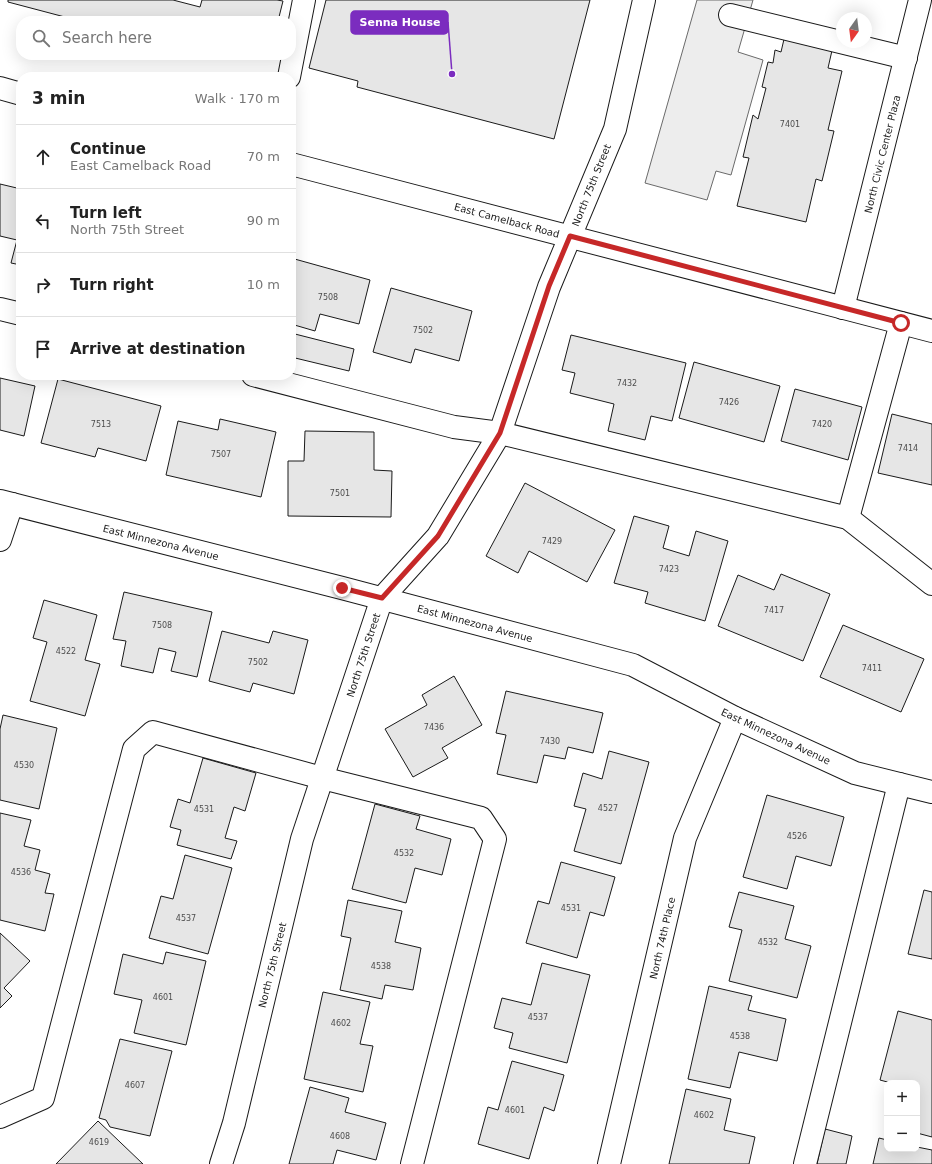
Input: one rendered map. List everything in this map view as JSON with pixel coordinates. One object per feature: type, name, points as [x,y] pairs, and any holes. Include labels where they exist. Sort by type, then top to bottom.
[{"type":"street","points":[[296,41],[304,0]]},
{"type":"street","name":"North 75th Street","points":[[221,1164],[234,1123],[302,840],[382,598],[438,536],[500,433],[549,286],[615,129],[644,0]]},
{"type":"street","name":"North Civic Center Plaza","points":[[843,308],[920,0]]},
{"type":"street","points":[[730,15],[906,58]]},
{"type":"street","points":[[290,72],[292,60]]},
{"type":"street","points":[[0,88],[16,93]]},
{"type":"street","name":"East Camelback Road","points":[[296,165],[932,331]]},
{"type":"street","points":[[0,309],[16,313]]},
{"type":"street","points":[[848,518],[901,323]]},
{"type":"street","points":[[272,380],[454,428],[500,433],[848,518],[932,584]]},
{"type":"street","points":[[0,540],[6,502]]},
{"type":"street","name":"East Minnezona Avenue","points":[[6,502],[382,598],[633,665],[735,718],[855,773],[932,792]]},
{"type":"street","name":"North 74th Place","points":[[609,1164],[685,838],[735,718]]},
{"type":"street","points":[[0,1118],[44,1098],[134,749],[153,732],[322,778],[481,818],[495,839],[412,1164]]},
{"type":"street","points":[[805,1164],[899,784]]},
{"type":"shaded area","points":[[697,0],[753,0],[738,52],[763,60],[731,175],[716,171],[707,200],[645,183]]},
{"type":"building","points":[[8,0],[173,0],[200,7],[202,0],[283,1],[279,16],[61,16],[8,2]]},
{"type":"building","points":[[326,0],[590,0],[554,139],[357,87],[358,81],[309,68]]},
{"type":"building","points":[[788,22],[836,33],[828,68],[842,71],[828,130],[834,131],[822,181],[816,179],[806,222],[737,206],[749,158],[743,157],[753,115],[758,119],[766,88],[762,87],[768,62],[773,63],[775,50],[781,52]]},
{"type":"building","points":[[0,184],[16,188],[16,240],[0,236]]},
{"type":"building","points":[[16,244],[16,264],[11,263]]},
{"type":"building","points":[[296,259],[370,280],[359,324],[320,314],[315,331],[296,325]]},
{"type":"building","points":[[391,288],[472,311],[459,361],[415,349],[411,363],[373,352]]},
{"type":"building","points":[[296,334],[354,349],[349,371],[296,358]]},
{"type":"building","points":[[571,335],[686,363],[672,421],[651,416],[645,440],[608,431],[614,404],[570,393],[575,373],[562,370]]},
{"type":"building","points":[[694,362],[780,386],[764,442],[679,418]]},
{"type":"building","points":[[0,378],[35,386],[24,436],[0,430]]},
{"type":"building","points":[[58,380],[161,406],[146,461],[98,448],[95,457],[41,443]]},
{"type":"building","points":[[795,389],[862,407],[848,460],[781,441]]},
{"type":"building","points":[[892,414],[932,424],[932,485],[878,473]]},
{"type":"building","points":[[220,419],[276,432],[261,497],[166,475],[178,421],[218,430]]},
{"type":"building","points":[[305,431],[374,432],[374,470],[392,471],[391,517],[288,516],[288,461],[304,461]]},
{"type":"building","points":[[525,483],[615,530],[587,582],[529,551],[518,573],[486,556]]},
{"type":"building","points":[[634,516],[669,526],[663,548],[689,556],[696,531],[728,541],[705,621],[645,603],[648,592],[614,583]]},
{"type":"building","points":[[781,574],[830,594],[803,661],[718,626],[738,575],[774,590]]},
{"type":"building","points":[[124,592],[212,612],[197,677],[171,671],[176,652],[159,648],[153,673],[121,666],[126,641],[113,639]]},
{"type":"building","points":[[44,600],[97,615],[85,660],[100,664],[85,716],[30,701],[47,642],[33,638]]},
{"type":"building","points":[[843,625],[924,659],[901,712],[820,677]]},
{"type":"building","points":[[222,631],[269,643],[273,631],[308,640],[294,694],[253,683],[250,692],[209,681]]},
{"type":"building","points":[[454,676],[482,725],[442,748],[448,758],[413,777],[385,729],[427,705],[422,695]]},
{"type":"building","points":[[506,691],[603,713],[593,753],[568,747],[565,759],[544,755],[537,783],[497,774],[506,735],[496,733]]},
{"type":"building","points":[[3,715],[57,728],[39,809],[0,800],[0,729]]},
{"type":"building","points":[[609,751],[649,762],[621,864],[574,851],[586,809],[574,806],[583,773],[602,779]]},
{"type":"building","points":[[203,758],[256,773],[245,811],[234,807],[225,838],[237,841],[231,859],[177,845],[181,830],[170,827],[178,799],[190,803]]},
{"type":"building","points":[[767,795],[844,817],[831,866],[796,856],[787,889],[743,877]]},
{"type":"building","points":[[375,804],[420,816],[416,829],[451,839],[442,875],[415,868],[406,903],[352,889]]},
{"type":"building","points":[[0,813],[31,820],[24,846],[40,850],[35,870],[50,874],[45,893],[54,894],[45,931],[0,920]]},
{"type":"building","points":[[185,855],[232,868],[208,954],[149,938],[161,896],[173,899]]},
{"type":"building","points":[[561,862],[615,877],[604,916],[590,912],[577,958],[526,943],[538,901],[549,904]]},
{"type":"building","points":[[924,890],[932,892],[932,959],[908,954]]},
{"type":"building","points":[[739,892],[794,906],[785,939],[811,946],[797,998],[729,981],[742,930],[729,927]]},
{"type":"building","points":[[348,900],[402,911],[395,942],[421,948],[413,990],[385,985],[382,999],[340,990],[351,938],[341,936]]},
{"type":"building","points":[[0,933],[30,961],[4,988],[12,996],[0,1008]]},
{"type":"building","points":[[166,952],[206,961],[186,1045],[134,1033],[142,1000],[114,994],[123,954],[163,964]]},
{"type":"building","points":[[542,963],[590,975],[567,1063],[509,1048],[513,1033],[494,1028],[502,998],[531,1005]]},
{"type":"building","points":[[709,986],[752,996],[748,1010],[786,1019],[777,1061],[739,1052],[730,1088],[688,1079]]},
{"type":"building","points":[[323,992],[370,1002],[360,1044],[373,1046],[363,1092],[304,1079]]},
{"type":"building","points":[[898,1011],[932,1020],[932,1137],[920,1134],[920,1080],[880,1080]]},
{"type":"building","points":[[120,1039],[172,1051],[150,1136],[110,1127],[106,1120],[99,1118]]},
{"type":"building","points":[[512,1061],[564,1075],[554,1111],[544,1107],[529,1159],[478,1144],[488,1107],[498,1110]]},
{"type":"building","points":[[310,1087],[349,1098],[345,1112],[386,1123],[376,1160],[337,1150],[333,1164],[289,1164]]},
{"type":"building","points":[[686,1089],[731,1099],[724,1130],[755,1137],[749,1164],[669,1164]]},
{"type":"building","points":[[98,1121],[143,1164],[56,1164]]},
{"type":"building","points":[[825,1129],[852,1136],[846,1164],[817,1164]]},
{"type":"building","points":[[879,1138],[884,1139],[884,1152],[920,1152],[920,1148],[932,1150],[932,1164],[873,1164]]},
{"type":"place","name":"Senna House","points":[[452,74]]},
{"type":"route","points":[[342,588],[382,598],[438,536],[500,433],[549,286],[570,236],[901,323]]}]
